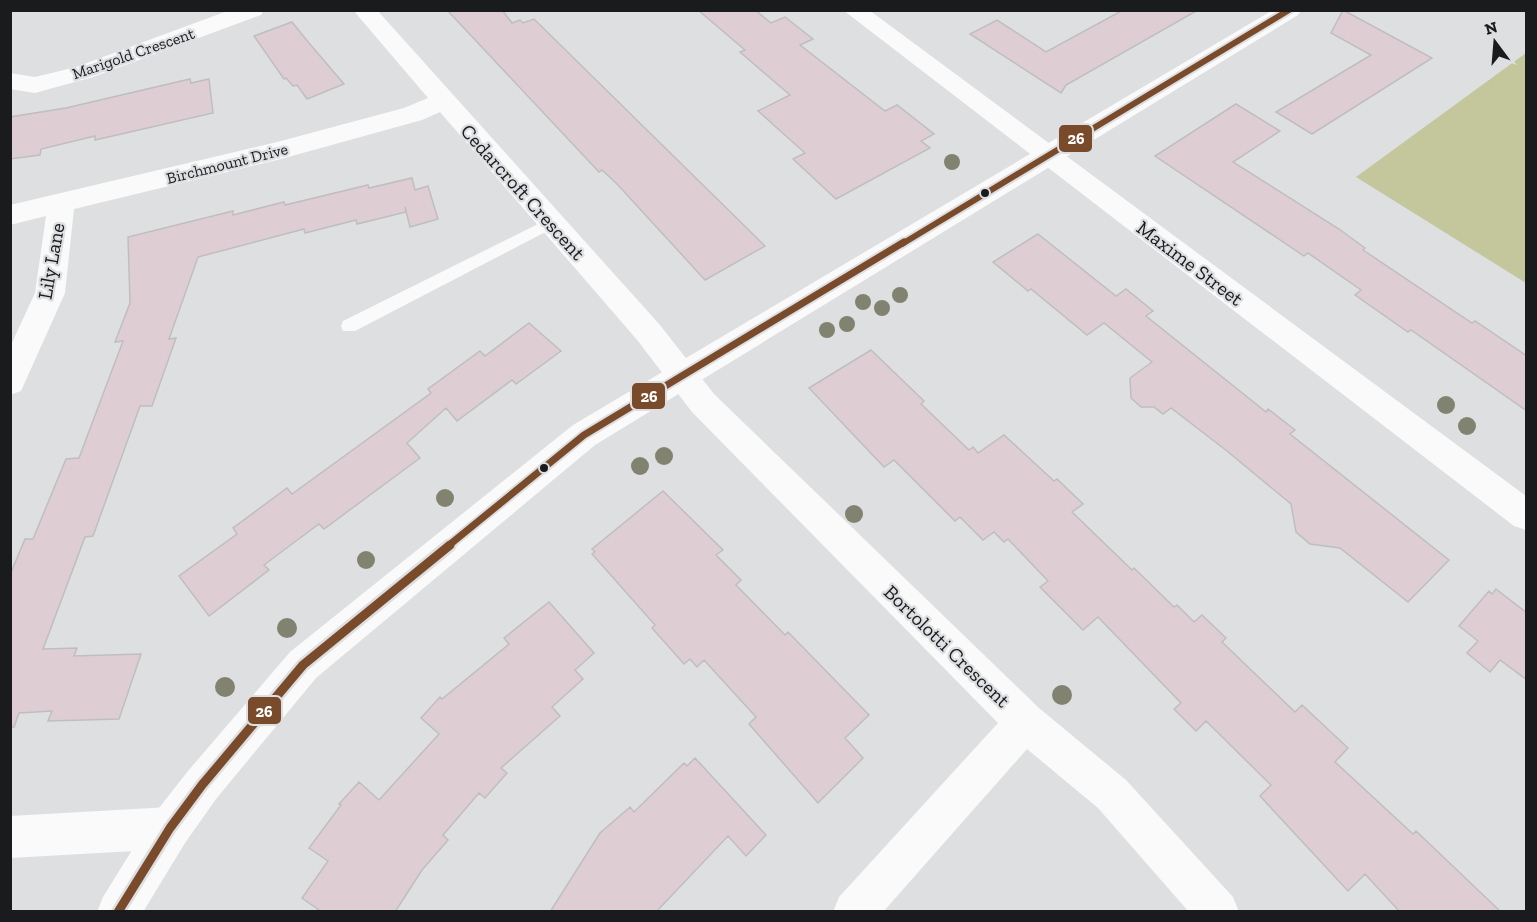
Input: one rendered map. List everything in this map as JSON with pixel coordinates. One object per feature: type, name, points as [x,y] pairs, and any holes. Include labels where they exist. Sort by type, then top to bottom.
[{"type":"street","name":"Marigold Crescent","points":[[10,81],[35,85],[84,72],[253,10]]},
{"type":"street","name":"Cedarcroft Crescent","points":[[364,10],[442,102],[552,222],[649,333],[680,375]]},
{"type":"street","name":"Maxime Street","points":[[854,10],[1527,515]]},
{"type":"street","points":[[118,912],[170,828],[202,785],[303,665],[488,510],[584,435],[680,375],[1290,10]]},
{"type":"street","name":"Birchmount Drive","points":[[10,215],[61,205],[292,147],[413,114],[442,102]]},
{"type":"street","name":"Lily Lane","points":[[10,382],[50,293],[61,205]]},
{"type":"street","name":"Bortolotti Crescent","points":[[680,375],[703,404],[1025,722],[1112,794],[1218,912]]},
{"type":"street","points":[[854,912],[1025,722]]},
{"type":"street","points":[[10,837],[170,828]]},
{"type":"lane","points":[[349,326],[552,222]]},
{"type":"green space","points":[[1526,53],[1526,283],[1356,177]]},
{"type":"building","points":[[447,10],[502,10],[512,23],[520,20],[523,23],[534,19],[765,246],[705,280],[617,184],[602,170],[599,172]]},
{"type":"building","points":[[698,10],[755,10],[771,23],[785,17],[813,39],[800,45],[885,111],[897,105],[934,134],[921,141],[930,148],[836,199],[793,159],[805,153],[758,111],[790,95],[740,52],[745,50]]},
{"type":"building","points":[[1123,10],[1198,10],[1066,85],[1061,93],[970,34],[997,20],[1046,52]]},
{"type":"building","points":[[1343,10],[1432,58],[1312,134],[1276,112],[1371,55],[1331,33]]},
{"type":"building","points":[[292,22],[344,84],[307,99],[297,85],[293,86],[286,78],[284,79],[254,36]]},
{"type":"building","points":[[190,79],[191,83],[209,79],[213,113],[95,140],[95,136],[41,149],[40,155],[10,159],[10,117],[66,108]]},
{"type":"building","points":[[1236,104],[1280,131],[1233,162],[1339,229],[1365,248],[1363,250],[1472,323],[1475,321],[1527,356],[1527,411],[1411,330],[1408,332],[1355,295],[1361,290],[1308,253],[1304,256],[1155,156]]},
{"type":"building","points":[[412,178],[415,190],[428,186],[438,219],[410,227],[405,207],[406,212],[357,224],[356,220],[305,233],[304,229],[198,257],[169,339],[176,338],[152,406],[140,406],[93,536],[85,537],[43,649],[77,648],[74,656],[141,654],[119,719],[48,721],[52,711],[19,713],[14,727],[10,727],[10,575],[25,539],[33,539],[66,459],[79,458],[123,341],[115,342],[130,303],[128,237],[233,211],[233,215],[284,202],[285,205],[368,185],[369,188]]},
{"type":"building","points":[[1038,234],[1116,296],[1126,289],[1153,311],[1146,316],[1266,412],[1268,409],[1295,430],[1290,434],[1449,560],[1408,602],[1340,548],[1310,544],[1296,532],[1291,504],[1227,451],[1171,408],[1163,414],[1154,407],[1141,407],[1131,398],[1130,378],[1152,362],[1104,323],[1087,335],[1031,289],[1028,291],[993,262]]},
{"type":"building","points":[[529,323],[561,351],[516,384],[512,380],[457,421],[446,408],[407,443],[420,458],[324,529],[319,524],[292,544],[264,565],[269,570],[209,616],[179,576],[237,534],[233,528],[287,488],[292,494],[431,393],[428,389],[480,351],[485,356]]},
{"type":"building","points":[[871,350],[924,401],[921,404],[969,450],[973,447],[978,453],[1004,435],[1054,481],[1057,479],[1083,504],[1072,512],[1174,607],[1177,605],[1194,622],[1202,615],[1226,638],[1222,642],[1295,712],[1302,705],[1348,748],[1335,762],[1413,834],[1416,831],[1501,912],[1400,912],[1365,874],[1348,891],[1260,796],[1271,785],[1206,721],[1196,731],[1174,709],[1181,703],[1098,617],[1083,630],[1040,587],[1048,581],[1008,539],[1004,542],[994,532],[983,540],[960,517],[955,521],[894,460],[884,467],[809,388]]},
{"type":"building","points":[[663,491],[723,550],[716,555],[741,580],[736,585],[785,635],[788,632],[869,715],[845,738],[863,758],[818,803],[749,724],[756,717],[704,660],[697,667],[690,659],[684,664],[652,628],[655,625],[592,554],[595,552],[592,549]]},
{"type":"building","points":[[1496,589],[1527,613],[1527,680],[1500,660],[1490,672],[1467,653],[1478,641],[1459,626],[1489,591],[1492,594]]},
{"type":"building","points":[[549,602],[594,653],[575,670],[583,679],[552,707],[560,716],[501,768],[507,773],[485,798],[479,793],[443,835],[448,840],[422,870],[395,912],[322,912],[302,898],[328,861],[309,848],[341,805],[339,804],[359,782],[379,800],[439,734],[421,718],[440,697],[442,699],[509,644],[504,638]]},
{"type":"building","points":[[695,758],[766,835],[746,856],[728,836],[656,912],[550,912],[600,833],[630,807],[634,812],[684,763],[687,766]]},
{"type":"transit line","name":"26","points":[[118,912],[170,828],[202,785],[303,665],[584,435],[1289,10]]}]
